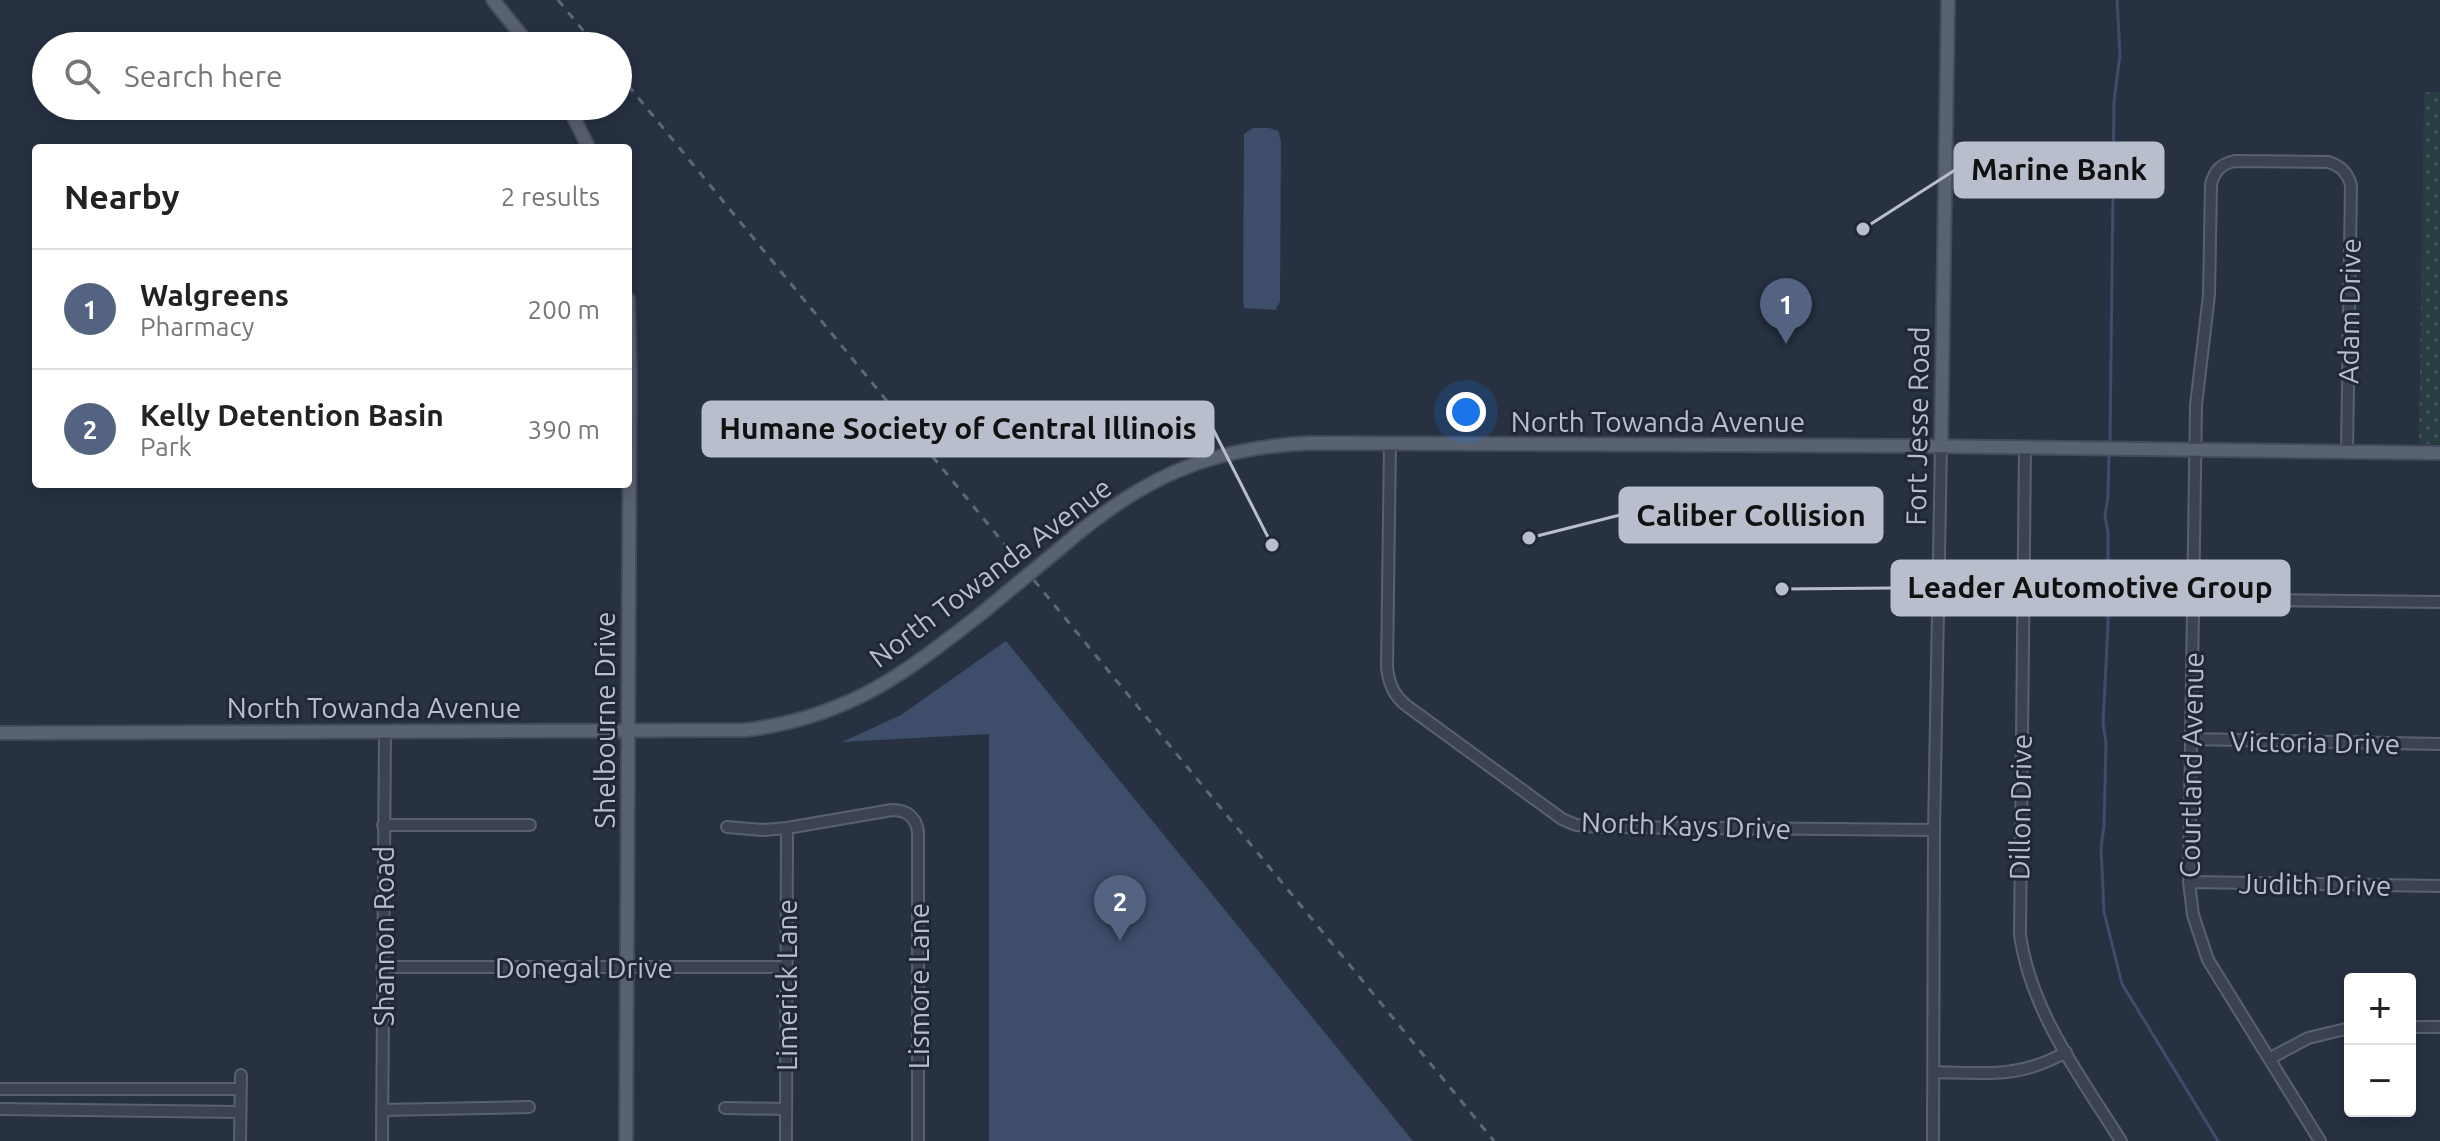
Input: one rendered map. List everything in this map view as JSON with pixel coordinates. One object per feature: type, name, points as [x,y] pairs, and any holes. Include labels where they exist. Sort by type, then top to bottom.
[{"type":"main road","points":[[493,0],[519,32]]},
{"type":"main road","name":"Fort Jesse Road","points":[[1941,446],[1948,0]]},
{"type":"main road","points":[[575,120],[587,144]]},
{"type":"main road","name":"North Towanda Avenue","points":[[0,733],[746,730],[777,726],[823,713],[903,673],[982,613],[1093,520],[1152,481],[1207,460],[1276,445],[1941,446],[2440,453]]},
{"type":"main road","name":"Shelbourne Drive","points":[[626,1141],[629,488]]},
{"type":"street","name":"Courtland Avenue","points":[[2320,1141],[2208,960],[2193,915],[2189,882],[2196,405],[2209,295],[2213,175],[2221,166],[2235,161],[2328,162],[2344,170]]},
{"type":"street","name":"Adam Drive","points":[[2344,170],[2351,185],[2347,452]]},
{"type":"street","name":"North Kays Drive","points":[[1390,444],[1387,668],[1391,686],[1407,706],[1562,819],[1576,825],[1598,827],[1934,830]]},
{"type":"street","name":"Fort Jesse Road","points":[[1933,1141],[1934,830],[1941,446]]},
{"type":"street","name":"Dillon Drive","points":[[2025,447],[2020,935],[2023,958],[2041,1010],[2121,1141]]},
{"type":"street","points":[[2193,599],[2440,602]]},
{"type":"street","name":"Shannon Road","points":[[382,1141],[385,731]]},
{"type":"street","name":"Victoria Drive","points":[[2191,739],[2440,744]]},
{"type":"street","name":"Lismore Lane","points":[[787,828],[900,810],[913,818],[918,832],[918,1141]]},
{"type":"street","points":[[383,825],[530,825]]},
{"type":"street","points":[[727,827],[787,828]]},
{"type":"street","name":"Limerick Lane","points":[[786,1141],[787,828]]},
{"type":"street","name":"Judith Drive","points":[[2189,882],[2440,886]]},
{"type":"street","name":"Donegal Drive","points":[[382,967],[786,967]]},
{"type":"street","points":[[2416,1027],[2440,1027]]},
{"type":"street","points":[[2269,1059],[2308,1038],[2344,1029]]},
{"type":"street","points":[[1933,1072],[2010,1073],[2040,1065],[2066,1052]]},
{"type":"street","points":[[240,1141],[241,1075]]},
{"type":"street","points":[[0,1089],[241,1089]]},
{"type":"street","points":[[382,1110],[529,1107]]},
{"type":"street","points":[[725,1108],[786,1109]]},
{"type":"street","points":[[0,1109],[240,1112]]},
{"type":"green space","points":[[2424,92],[2440,92],[2440,444],[2419,444]]},
{"type":"water","points":[[1253,128],[1278,131],[1281,140],[1280,302],[1275,310],[1244,308],[1243,300],[1244,134]]},
{"type":"water","points":[[1006,641],[1413,1141],[989,1141],[989,734],[842,742],[901,715]]},
{"type":"waterway","points":[[2110,444],[2114,102],[2120,54],[2117,0]]},
{"type":"waterway","points":[[2109,451],[2105,516],[2108,533],[2108,625],[2103,723],[2106,743],[2101,848],[2104,912],[2122,984],[2218,1141]]},
{"type":"railway","points":[[558,0],[584,32]]},
{"type":"railway","points":[[632,90],[1494,1141]]},
{"type":"place","name":"Marine Bank","points":[[1863,229]]},
{"type":"place","name":"Walgreens","points":[[1786,344]]},
{"type":"place","name":"Caliber Collision","points":[[1529,538]]},
{"type":"place","name":"Humane Society of Central Illinois","points":[[1272,545]]},
{"type":"place","name":"Leader Automotive Group","points":[[1782,589]]},
{"type":"place","name":"Kelly Detention Basin","points":[[1120,941]]}]
